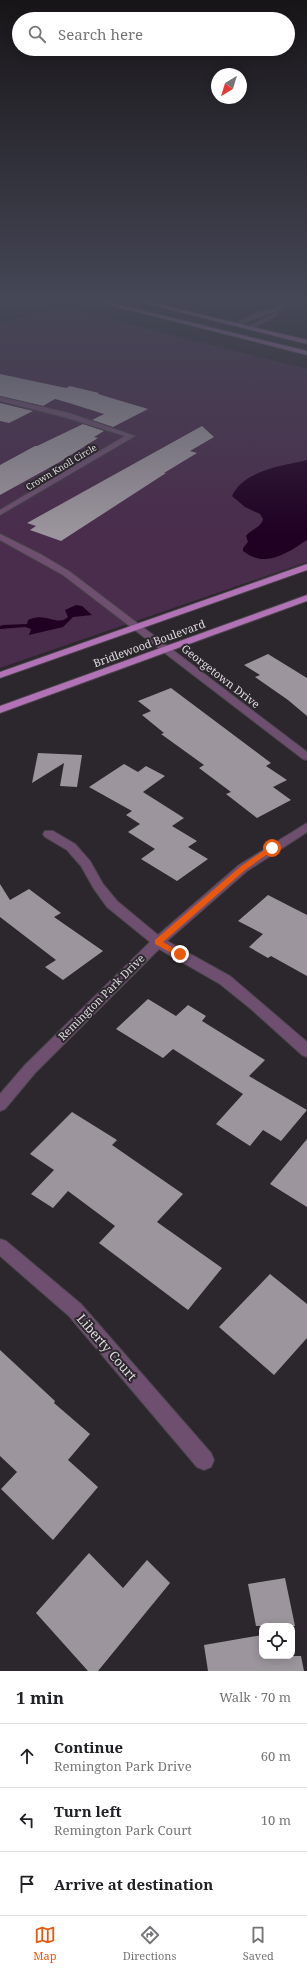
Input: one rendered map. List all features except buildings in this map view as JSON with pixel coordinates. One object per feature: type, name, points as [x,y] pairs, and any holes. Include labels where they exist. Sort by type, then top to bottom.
[{"type":"main road","name":"Bridlewood Boulevard","points":[[0,675],[307,567]]},
{"type":"main road","name":"Bridlewood Boulevard","points":[[0,710],[307,598]]},
{"type":"street","name":"Crown Knoll Circle","points":[[0,399],[66,415],[131,436],[0,513]]},
{"type":"street","name":"Georgetown Drive","points":[[0,537],[66,573],[307,757]]},
{"type":"street","name":"Remington Park Drive","points":[[0,1105],[30,1069],[158,942],[243,868],[307,827]]},
{"type":"street","points":[[49,834],[71,847],[86,864],[98,886],[112,904],[158,942],[225,980],[256,1005],[307,1051]]},
{"type":"street","name":"Liberty Court","points":[[0,1246],[76,1310],[204,1460]]},
{"type":"shaded area","points":[[0,379],[307,379],[307,562],[0,668]]},
{"type":"shaded area","points":[[307,460],[307,540],[284,554],[268,559],[260,559],[243,551],[243,548],[248,542],[246,536],[262,522],[263,519],[260,514],[245,507],[232,496],[238,487],[245,480],[265,470]]},
{"type":"shaded area","points":[[76,605],[82,606],[92,615],[73,617],[63,627],[29,635],[31,629],[25,627],[0,629],[0,626],[3,625],[27,624],[28,620],[40,617],[64,620],[68,617],[65,610]]},
{"type":"route","points":[[180,954],[158,942],[205,899],[243,868],[272,848]]}]
